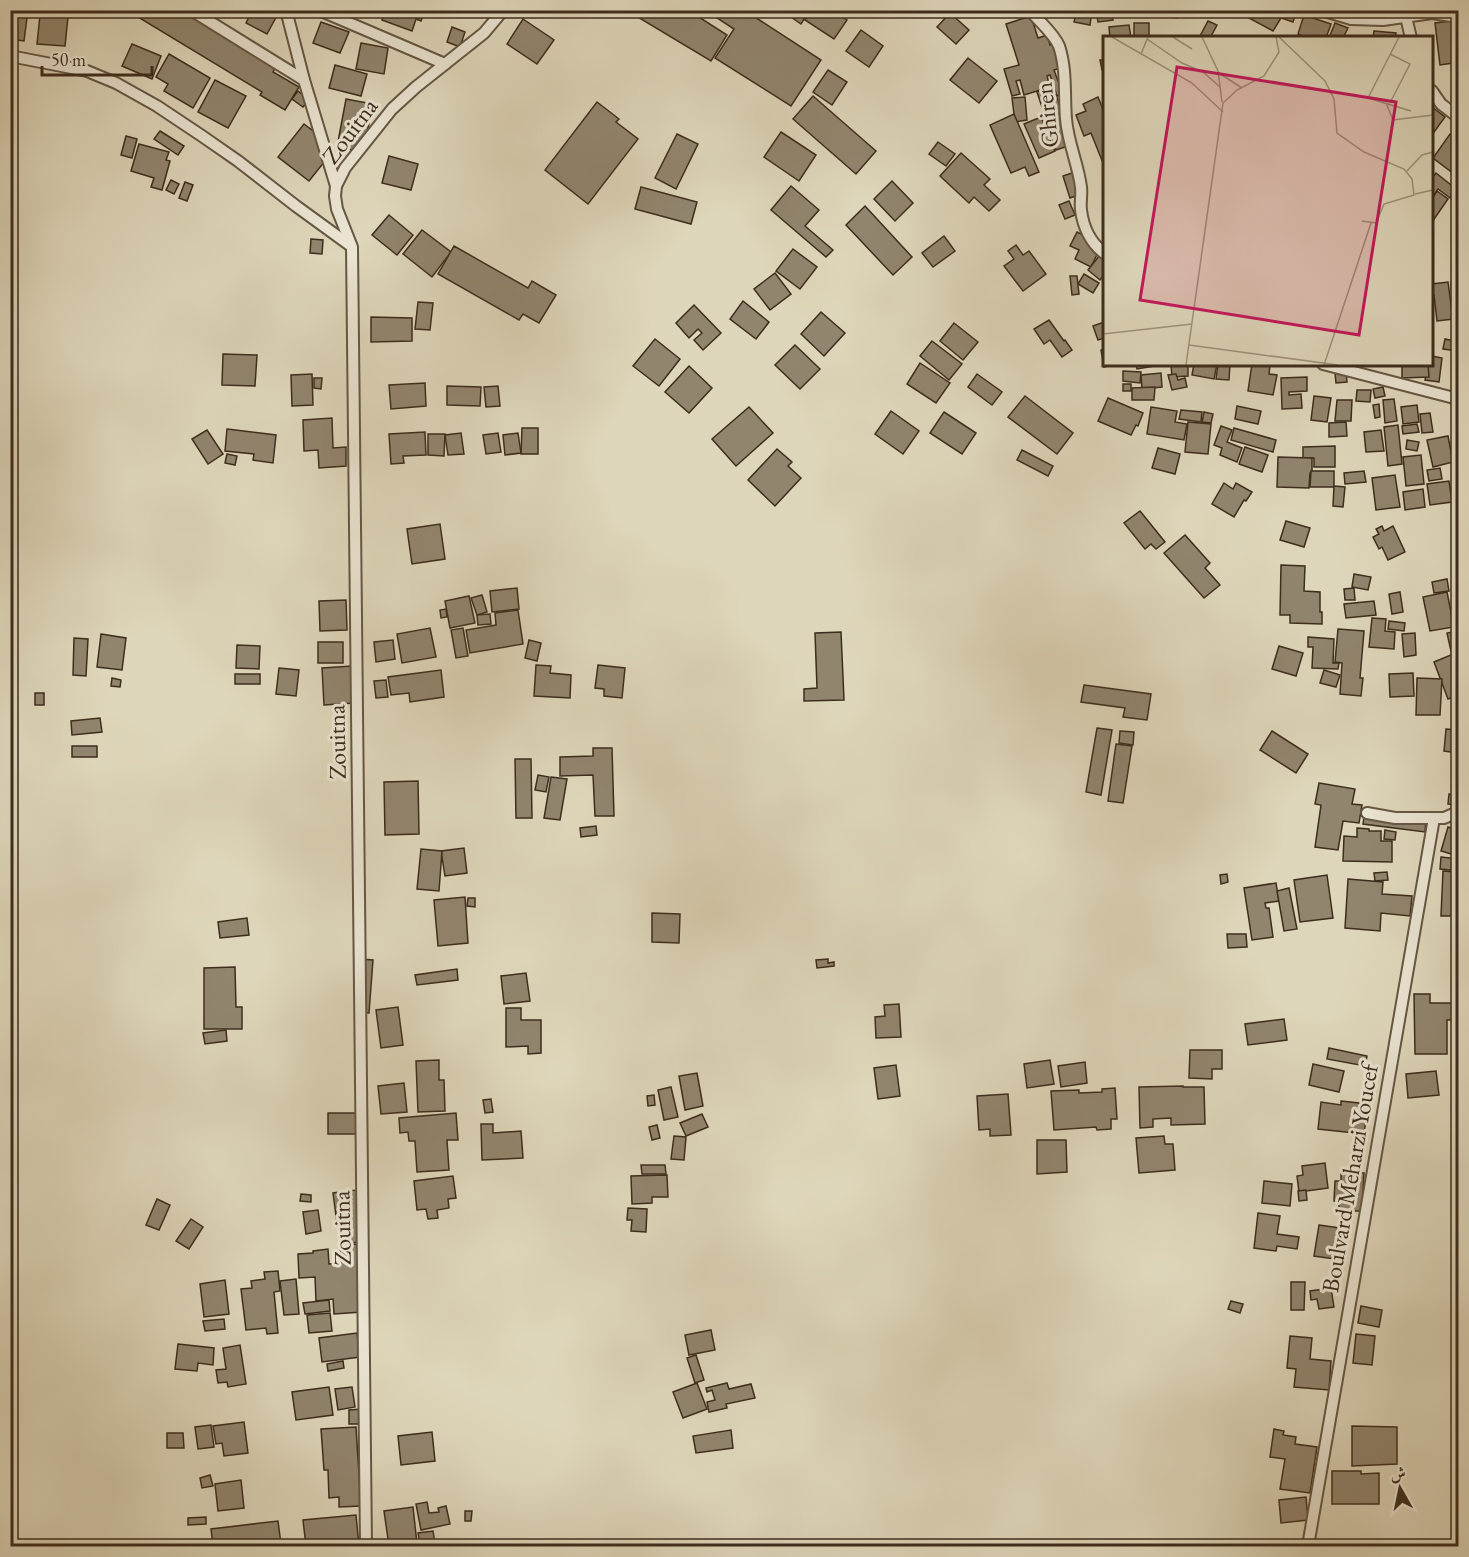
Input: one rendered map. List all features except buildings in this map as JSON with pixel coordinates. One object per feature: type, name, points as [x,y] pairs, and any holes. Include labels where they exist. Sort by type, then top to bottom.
[{"type":"street","points":[[191,10],[304,80]]},
{"type":"street","points":[[286,10],[304,80],[336,186]]},
{"type":"street","points":[[319,10],[445,64]]},
{"type":"street","name":"Zouitna","points":[[366,1546],[352,247],[335,196],[336,186],[345,168],[392,109],[484,33],[506,10]]},
{"type":"street","name":"Ghiren","points":[[1030,10],[1058,44],[1064,71],[1069,145],[1081,189],[1081,209],[1085,227],[1095,246],[1103,253]]},
{"type":"street","points":[[1321,10],[1351,19],[1383,20],[1432,12],[1458,17]]},
{"type":"street","points":[[1406,17],[1411,36]]},
{"type":"street","points":[[10,56],[87,71],[116,83],[157,106],[238,160],[352,247]]},
{"type":"street","points":[[1433,94],[1441,104],[1458,117]]},
{"type":"street","points":[[1331,366],[1458,399]]},
{"type":"street","points":[[1367,813],[1395,818],[1444,818],[1458,812]]},
{"type":"street","name":"Boulvard Meharzi Youcef","points":[[1308,1546],[1434,818]]}]
